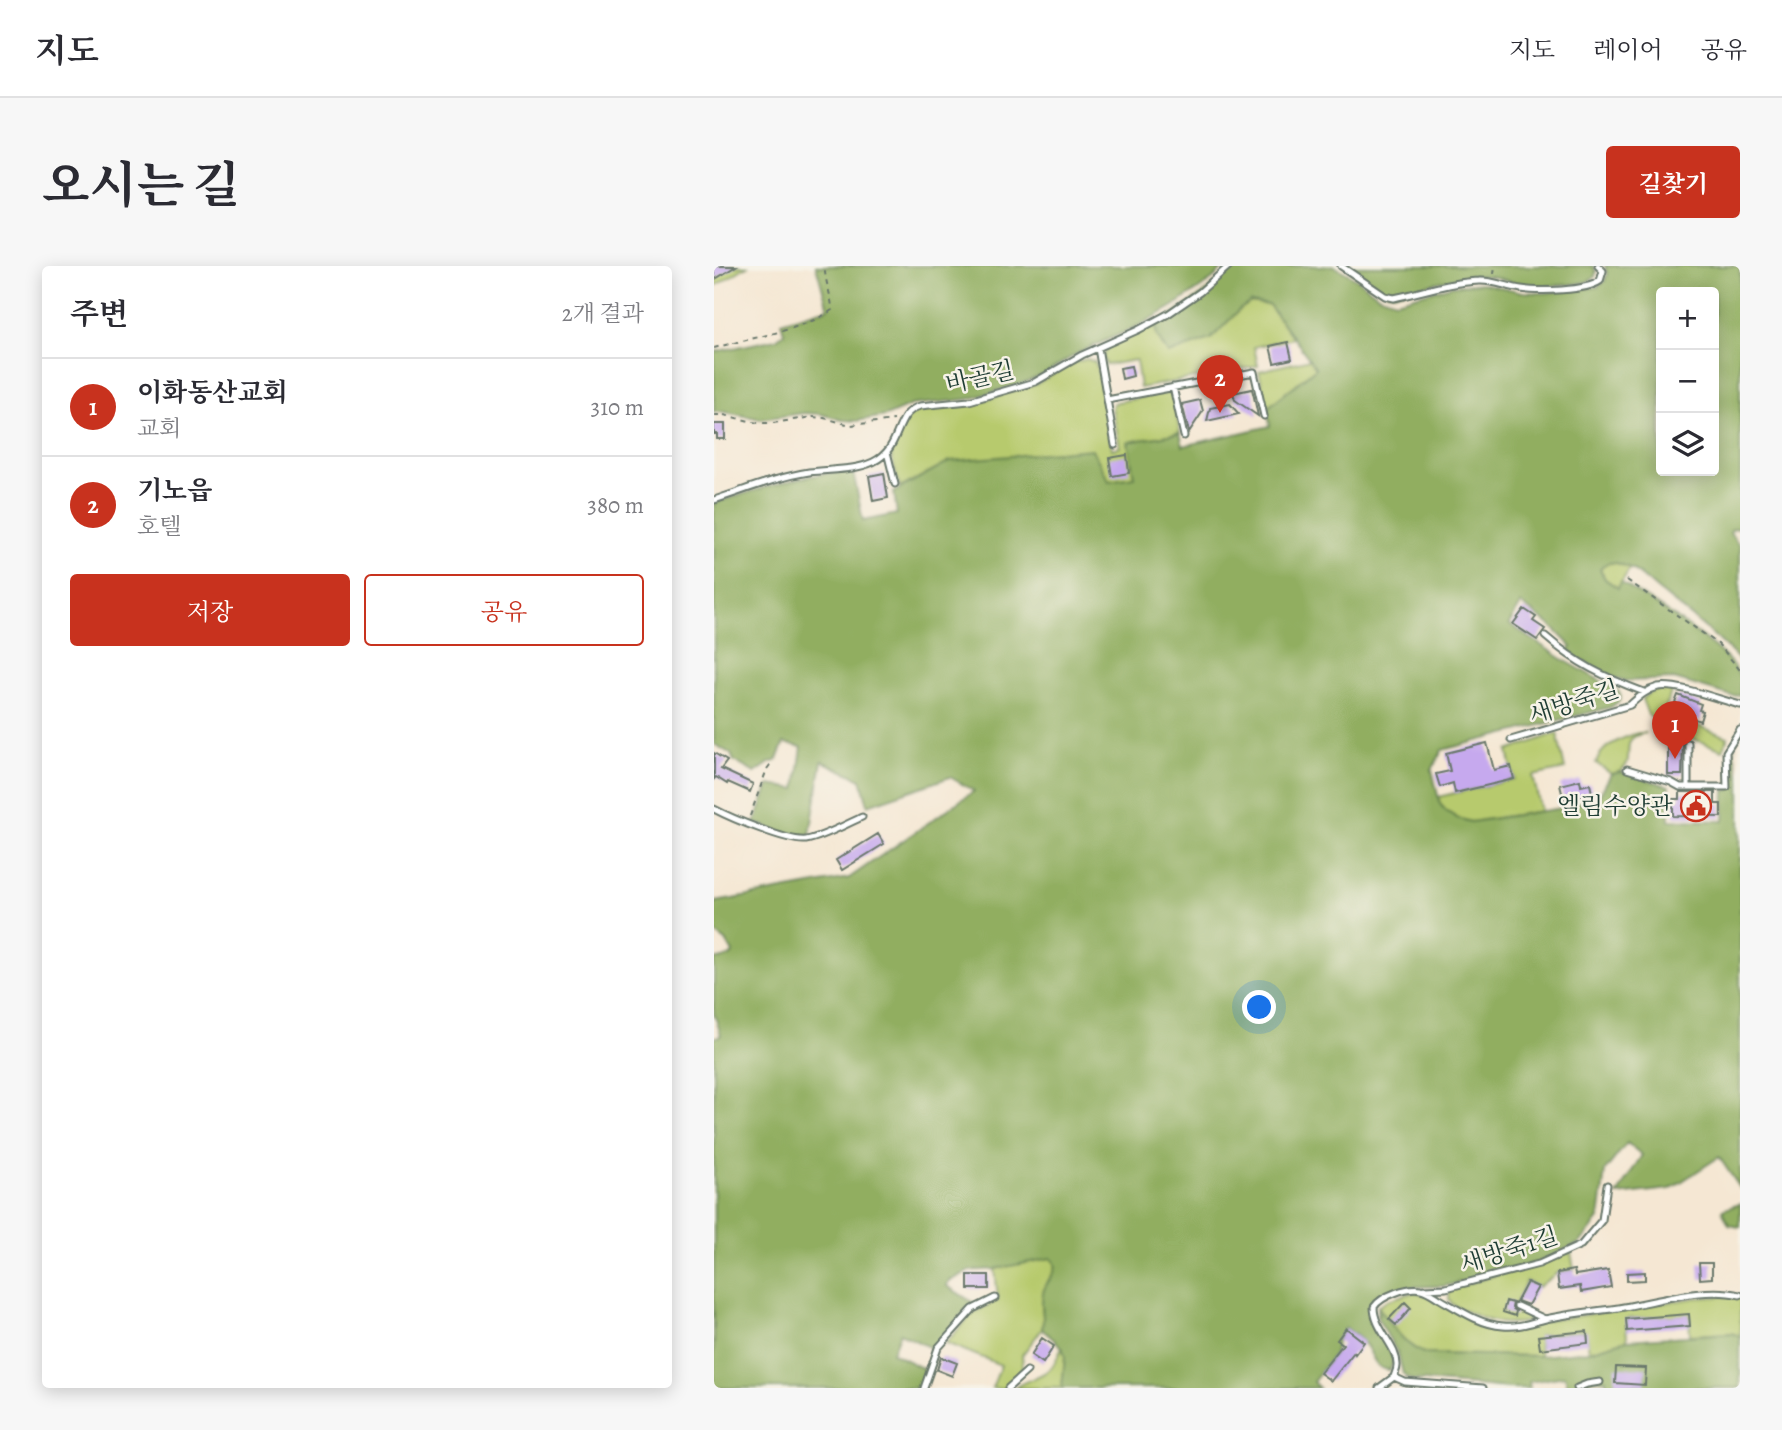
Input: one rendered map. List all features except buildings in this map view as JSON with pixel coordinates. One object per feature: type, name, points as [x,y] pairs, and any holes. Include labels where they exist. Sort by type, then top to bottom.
[{"type":"lane","name":"바골길","points":[[887,452],[894,443],[908,411],[913,408],[969,401],[1035,382],[1184,304],[1229,266]]},
{"type":"lane","points":[[1341,266],[1385,296],[1394,298],[1452,284],[1481,281],[1543,291],[1575,288],[1601,281],[1602,271],[1598,266]]},
{"type":"lane","points":[[1098,348],[1115,445]]},
{"type":"lane","points":[[1107,400],[1254,372],[1265,416]]},
{"type":"lane","points":[[1173,387],[1184,436]]},
{"type":"lane","points":[[714,500],[797,475],[864,466],[887,452],[895,484]]},
{"type":"lane","name":"새방죽길","points":[[1545,636],[1578,663],[1644,692]]},
{"type":"lane","name":"새방죽길","points":[[1511,740],[1630,705],[1644,692],[1660,686],[1740,705]]},
{"type":"lane","points":[[1628,769],[1680,787],[1727,787],[1726,752],[1740,730]]},
{"type":"lane","points":[[1688,743],[1688,787]]},
{"type":"lane","points":[[714,809],[747,824],[803,840],[814,838],[862,817]]},
{"type":"lane","name":"새방죽1길","points":[[1394,1377],[1397,1366],[1395,1355],[1377,1323],[1374,1307],[1382,1298],[1398,1292],[1446,1288],[1539,1264],[1581,1245],[1602,1220],[1607,1185]]},
{"type":"lane","name":"새방죽1길","points":[[1422,1289],[1467,1314],[1502,1326],[1518,1326],[1545,1319],[1696,1294],[1716,1292],[1740,1295]]},
{"type":"lane","points":[[924,1388],[938,1348],[973,1309],[995,1298]]},
{"type":"lane","points":[[1517,1306],[1545,1319]]},
{"type":"lane","points":[[1009,1388],[1027,1371]]},
{"type":"lane","points":[[1379,1388],[1394,1377],[1405,1382],[1483,1388]]},
{"type":"lane","points":[[1577,1388],[1600,1382]]},
{"type":"path","points":[[714,348],[797,326],[832,310],[825,266]]},
{"type":"path","points":[[714,415],[758,423],[813,417],[851,425],[894,420],[902,423]]},
{"type":"path","points":[[1627,580],[1718,644],[1740,670]]},
{"type":"path","points":[[747,824],[766,769],[775,765]]},
{"type":"green space","points":[[714,266],[747,266],[714,287]]},
{"type":"green space","points":[[816,266],[1225,266],[1213,279],[1140,325],[1078,353],[1041,376],[969,399],[911,405],[886,416],[856,421],[821,414],[804,413],[761,419],[714,412],[714,352],[776,339],[784,333],[781,322],[828,308]]},
{"type":"green space","points":[[1234,266],[1334,266],[1378,295],[1396,301],[1451,286],[1481,283],[1523,292],[1544,293],[1597,287],[1604,282],[1607,275],[1605,266],[1740,266],[1740,527],[1730,532],[1740,546],[1740,661],[1711,633],[1636,572],[1613,563],[1600,569],[1605,579],[1618,588],[1621,582],[1688,626],[1722,654],[1740,678],[1740,695],[1732,696],[1674,679],[1626,681],[1615,678],[1577,658],[1569,650],[1572,647],[1551,626],[1521,604],[1509,624],[1618,691],[1621,696],[1619,701],[1611,707],[1442,750],[1432,770],[1440,804],[1457,818],[1471,822],[1562,808],[1598,798],[1611,774],[1621,772],[1669,786],[1669,820],[1724,821],[1725,790],[1730,790],[1729,752],[1735,749],[1740,781],[1740,1188],[1719,1157],[1670,1189],[1617,1195],[1642,1155],[1627,1143],[1605,1171],[1599,1219],[1580,1243],[1538,1262],[1445,1286],[1398,1289],[1375,1300],[1370,1314],[1391,1354],[1393,1363],[1390,1370],[1380,1367],[1362,1341],[1346,1328],[1337,1340],[1334,1355],[1313,1382],[1319,1388],[1062,1388],[1065,1356],[1062,1347],[1042,1329],[1044,1288],[1056,1266],[1051,1258],[969,1271],[948,1282],[947,1286],[974,1303],[933,1349],[900,1333],[892,1353],[926,1370],[920,1388],[714,1388],[714,1038],[721,1035],[714,1013],[714,960],[731,956],[733,953],[726,941],[714,932],[716,902],[849,878],[974,791],[950,777],[868,805],[861,779],[822,761],[810,835],[789,834],[755,823],[769,785],[796,789],[802,747],[784,743],[776,761],[755,773],[734,761],[731,754],[714,744],[714,503],[796,479],[848,471],[854,476],[863,521],[897,514],[894,492],[950,461],[1092,449],[1109,481],[1134,477],[1128,442],[1180,433],[1183,446],[1270,426],[1267,408],[1316,368],[1269,305],[1251,302],[1239,310],[1211,339],[1168,354],[1157,336],[1156,324],[1216,283]]},
{"type":"green space","points":[[1347,266],[1593,266],[1596,271],[1591,280],[1567,285],[1526,285],[1483,276],[1446,280],[1396,293],[1387,292]]},
{"type":"green space","points":[[1251,302],[1269,305],[1293,338],[1254,347],[1258,366],[1140,388],[1136,360],[1106,365],[1103,356],[1108,347],[1156,324],[1157,336],[1211,339],[1239,310]]},
{"type":"green space","points":[[1087,359],[1095,362],[1097,367],[1112,449],[1120,447],[1113,404],[1172,392],[1180,433],[1129,442],[1135,477],[1109,481],[950,461],[900,488],[891,456],[908,415],[917,410],[964,405],[991,398],[1038,383],[1072,363]]},
{"type":"green space","points":[[1310,359],[1317,368],[1267,408],[1259,371]]},
{"type":"green space","points":[[1614,562],[1630,568],[1618,588],[1605,579],[1600,569],[1602,565]]},
{"type":"green space","points":[[1659,689],[1668,689],[1671,692],[1664,713],[1728,737],[1723,750],[1694,739],[1669,738],[1660,724],[1648,715],[1642,699]]},
{"type":"green space","points":[[1557,733],[1565,769],[1533,776],[1541,811],[1471,822],[1457,818],[1440,804],[1438,797],[1514,779],[1508,751]]},
{"type":"green space","points":[[1639,733],[1646,733],[1637,735],[1629,743],[1628,760],[1621,771],[1611,774],[1596,763],[1601,753],[1609,746]]},
{"type":"green space","points":[[1740,1204],[1740,1227],[1729,1225],[1722,1210]]},
{"type":"green space","points":[[1571,1252],[1574,1270],[1557,1273],[1538,1287],[1526,1281],[1514,1307],[1526,1314],[1526,1322],[1505,1323],[1488,1320],[1452,1304],[1449,1300],[1449,1293],[1454,1288]]},
{"type":"green space","points":[[1051,1258],[1056,1265],[1048,1281],[1042,1308],[1042,1329],[1022,1355],[1023,1367],[1020,1374],[1004,1388],[992,1388],[1001,1365],[946,1343],[973,1313],[998,1300],[995,1269]]},
{"type":"green space","points":[[1414,1292],[1427,1295],[1461,1314],[1503,1329],[1695,1298],[1730,1296],[1740,1298],[1740,1336],[1730,1333],[1690,1335],[1689,1315],[1626,1319],[1627,1340],[1589,1351],[1586,1331],[1539,1336],[1540,1356],[1427,1354],[1412,1347],[1378,1307],[1388,1300]]},
{"type":"green space","points":[[1378,1307],[1412,1347],[1427,1354],[1541,1356],[1589,1351],[1627,1340],[1731,1333],[1740,1336],[1740,1388],[1591,1388],[1606,1387],[1606,1379],[1582,1382],[1568,1388],[1565,1376],[1529,1382],[1530,1388],[1412,1380],[1403,1374],[1398,1354],[1378,1319]]},
{"type":"green space","points":[[1062,1347],[1065,1356],[1062,1388],[1014,1388],[1051,1368]]},
{"type":"place","name":"기노읍","points":[[1220,413]]},
{"type":"place","name":"이화동산교회","points":[[1675,759]]},
{"type":"place","name":"엘림수양관","points":[[1696,806]]}]
